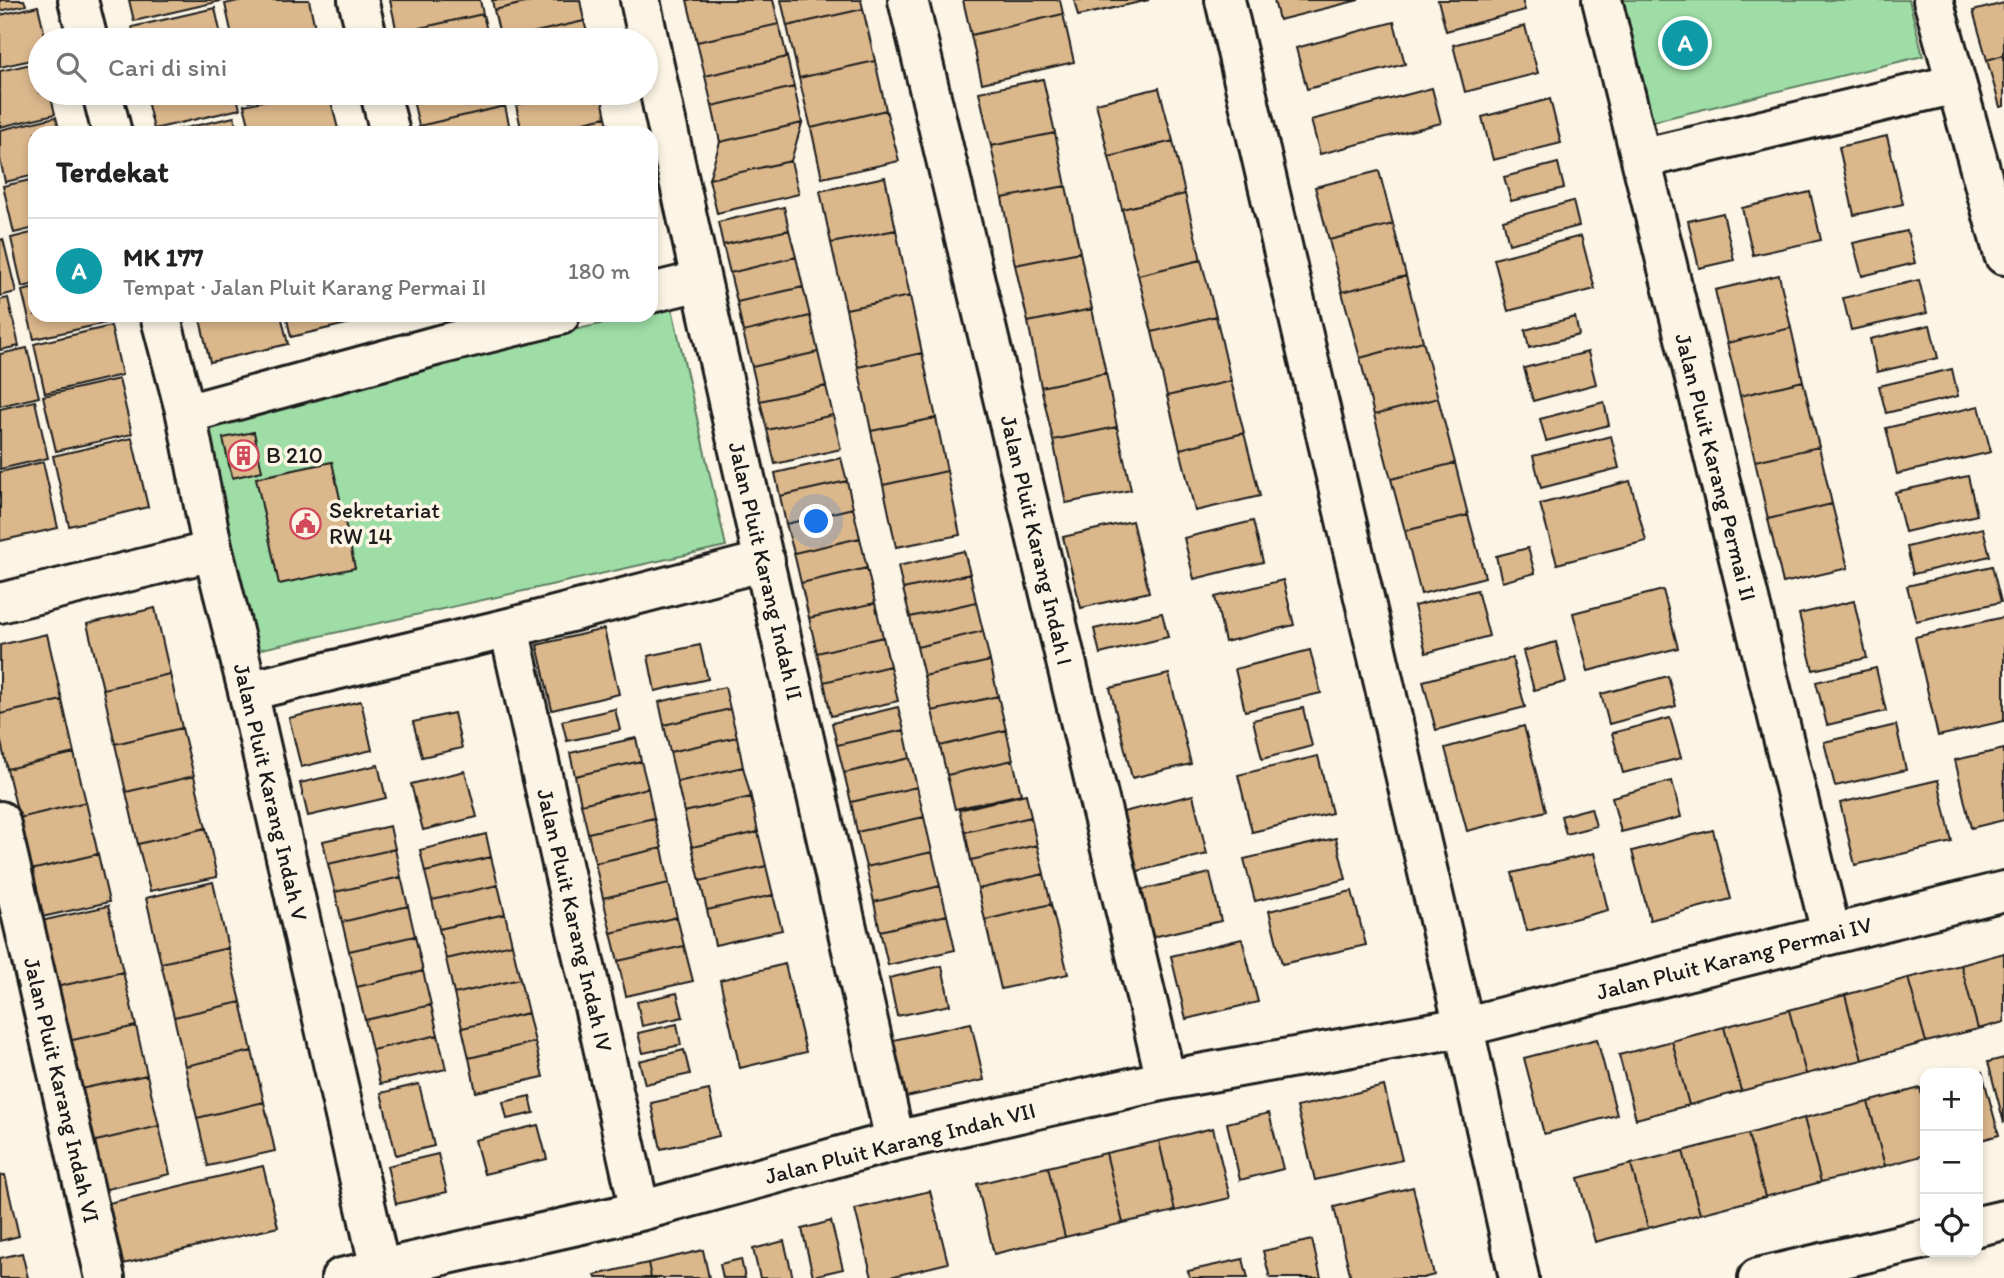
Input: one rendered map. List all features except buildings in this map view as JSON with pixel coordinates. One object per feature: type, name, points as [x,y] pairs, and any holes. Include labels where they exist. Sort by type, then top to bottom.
[{"type":"street","points":[[78,0],[85,28]]},
{"type":"street","points":[[358,0],[365,28]]},
{"type":"street","name":"Jalan Pluit Karang Indah II","points":[[640,0],[646,28]]},
{"type":"street","name":"Jalan Pluit Karang Indah I","points":[[908,0],[1166,1080]]},
{"type":"street","points":[[1225,0],[1464,1027],[1519,1278]]},
{"type":"street","name":"Jalan Pluit Karang Permai II","points":[[1602,0],[1831,933]]},
{"type":"street","points":[[1933,0],[2004,256]]},
{"type":"street","name":"Jalan Pluit Karang Indah II","points":[[658,84],[895,1141]]},
{"type":"street","points":[[1641,159],[1956,84]]},
{"type":"street","points":[[105,105],[111,126]]},
{"type":"street","points":[[383,105],[388,126]]},
{"type":"street","points":[[658,291],[700,281]]},
{"type":"street","name":"Jalan Pluit Karang Indah V","points":[[162,322],[186,414],[213,551],[248,691],[380,1269]]},
{"type":"street","points":[[186,414],[436,330],[502,322]]},
{"type":"street","points":[[0,603],[213,551]]},
{"type":"street","points":[[248,691],[509,628],[765,561]]},
{"type":"street","name":"Jalan Pluit Karang Indah IV","points":[[509,628],[640,1211]]},
{"type":"street","name":"Jalan Pluit Karang Indah VI","points":[[0,821],[105,1278]]},
{"type":"street","name":"Jalan Pluit Karang Permai IV","points":[[1464,1027],[2004,891]]},
{"type":"street","name":"Jalan Pluit Karang Indah VII","points":[[341,1278],[640,1211],[895,1141],[1166,1080],[1464,1027]]},
{"type":"street","points":[[1983,1225],[2004,1220]]},
{"type":"street","points":[[1758,1278],[1920,1240]]},
{"type":"green space","points":[[1603,0],[1909,0],[1923,56],[1634,126]]},
{"type":"green space","points":[[672,308],[726,546],[244,653],[191,415],[610,322],[658,322],[658,311]]},
{"type":"place","name":"MK 177","points":[[1685,43]]},
{"type":"place","name":"B 210","points":[[243,455]]},
{"type":"place","name":"Sekretariat RW 14","points":[[306,523]]}]
